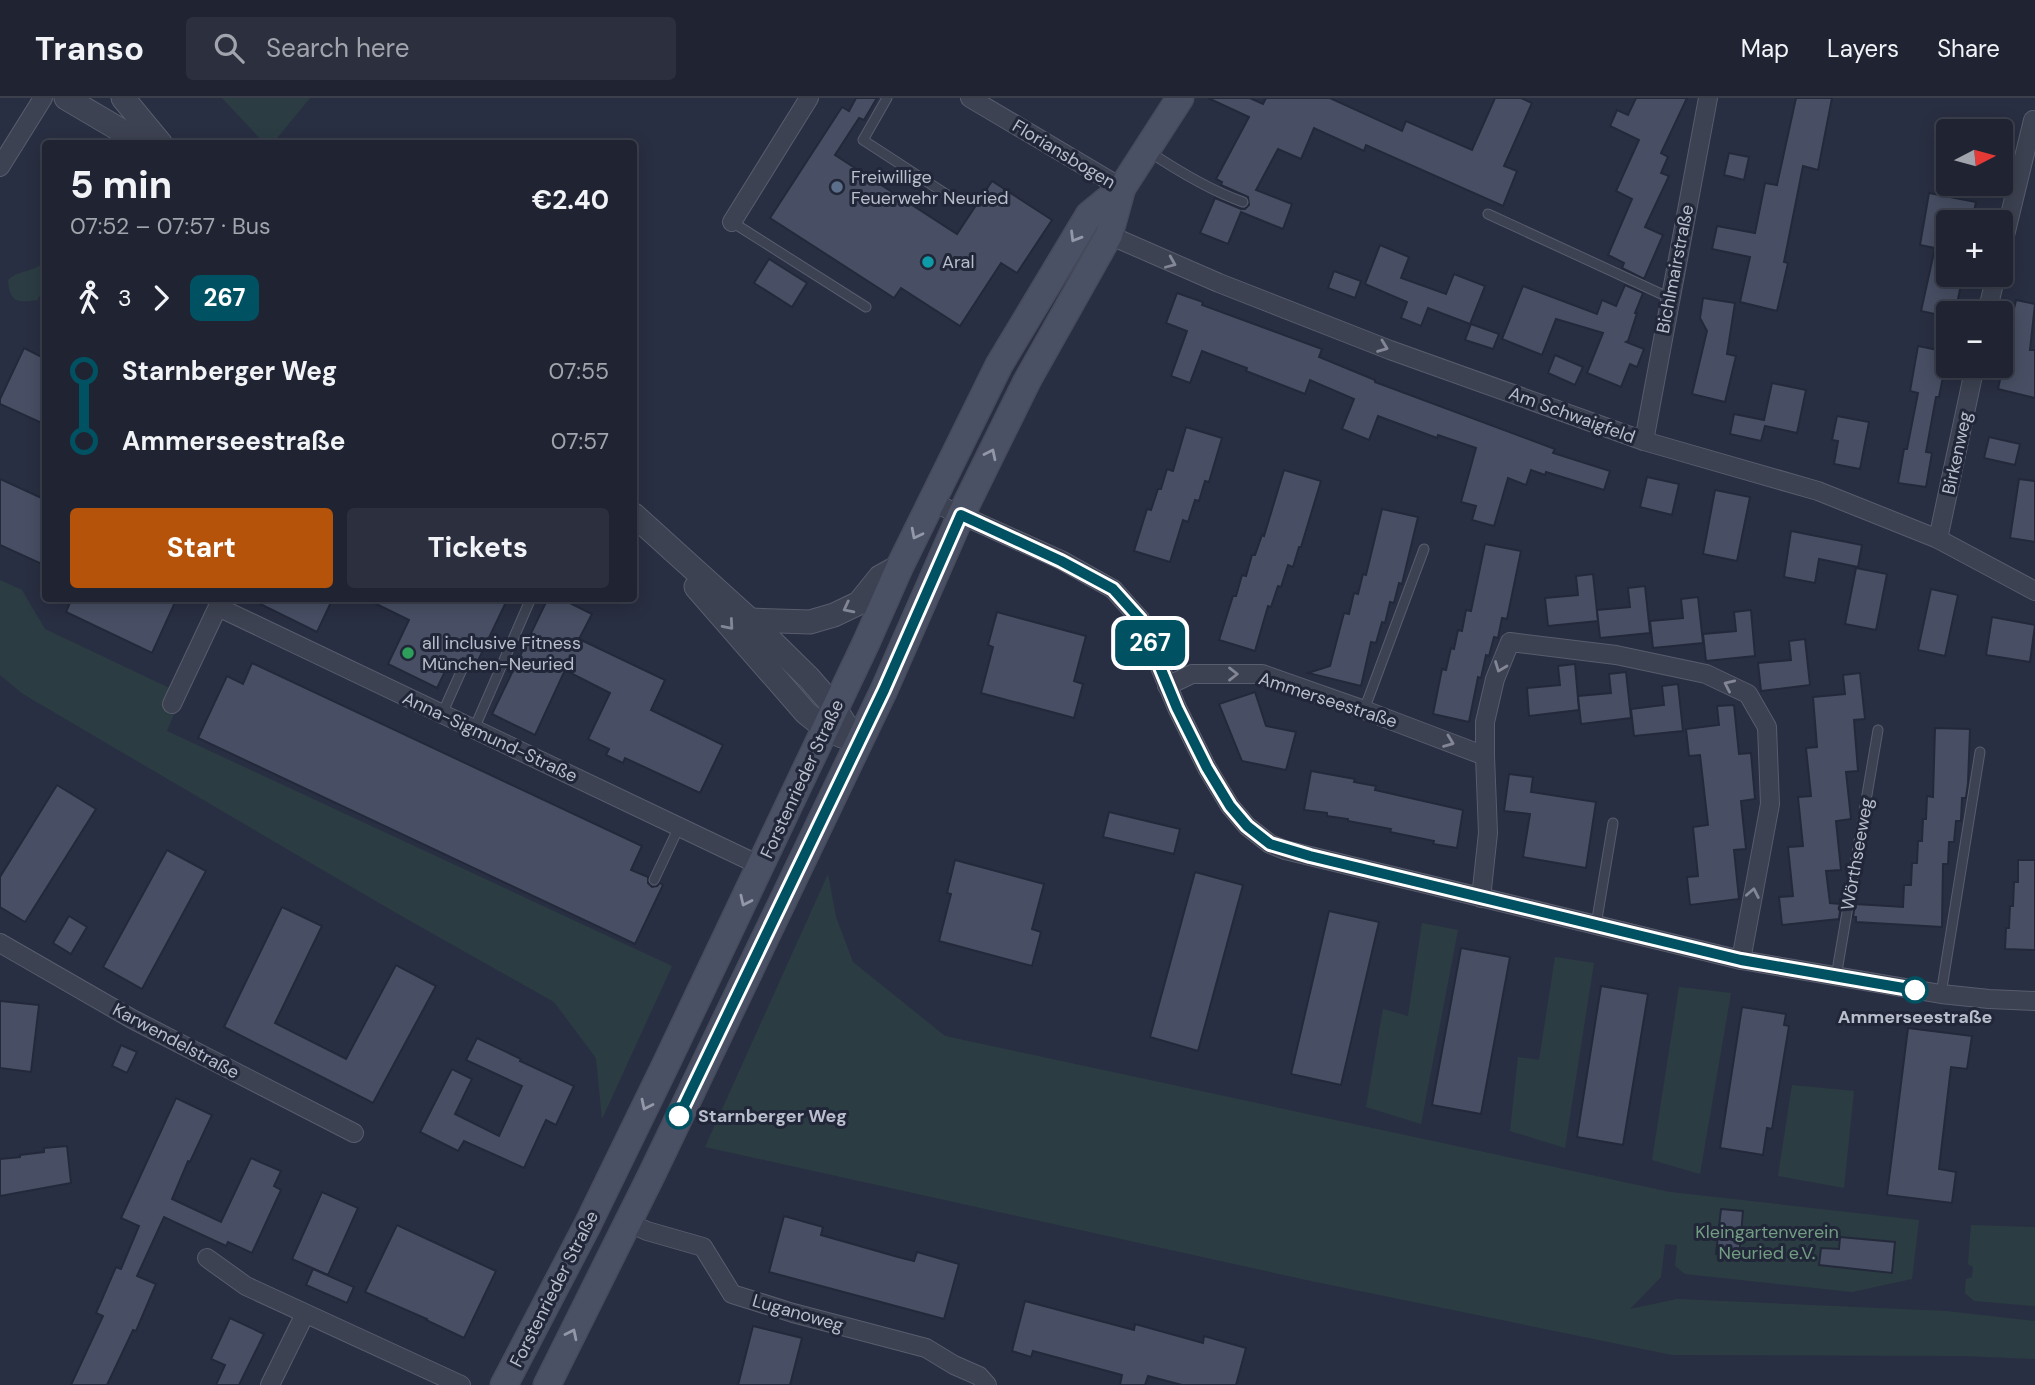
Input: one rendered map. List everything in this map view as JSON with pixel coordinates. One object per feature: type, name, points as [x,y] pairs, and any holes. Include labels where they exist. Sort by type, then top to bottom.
[{"type":"main road","name":"Forstenrieder Straße","points":[[504,1385],[603,1193],[761,866],[900,566],[999,365],[1089,215],[1122,188],[1180,98]]},
{"type":"main road","name":"Forstenrieder Straße","points":[[547,1385],[884,690],[961,515],[1027,381],[1109,235],[1122,188]]},
{"type":"street","points":[[0,167],[43,98]]},
{"type":"street","points":[[66,98],[137,140]]},
{"type":"street","points":[[123,98],[158,140]]},
{"type":"street","points":[[732,222],[809,98]]},
{"type":"street","name":"Floriansbogen","points":[[970,98],[1122,188]]},
{"type":"street","name":"Bichlmairstraße","points":[[1644,441],[1708,98]]},
{"type":"street","points":[[2011,210],[2033,120]]},
{"type":"street","name":"Am Schwaigfeld","points":[[1109,235],[1219,283],[1390,350],[1644,441],[1818,491],[1938,539],[2035,591]]},
{"type":"street","name":"Birkenweg","points":[[1938,539],[1972,378]]},
{"type":"street","points":[[932,502],[1061,561],[1113,589],[1140,619],[1167,686],[1207,768],[1230,806],[1247,826],[1270,844],[1741,960],[1941,994],[2035,1001]]},
{"type":"street","points":[[637,518],[750,620],[808,678],[830,718],[857,744]]},
{"type":"street","points":[[637,518],[806,713],[830,718]]},
{"type":"street","points":[[750,620],[810,621],[834,615],[859,603],[880,577],[900,566]]},
{"type":"street","points":[[172,704],[220,603]]},
{"type":"street","name":"Anna-Sigmund-Straße","points":[[220,603],[442,714],[761,866]]},
{"type":"street","points":[[1481,898],[1488,833],[1485,722],[1495,679],[1510,642],[1616,655],[1706,674],[1748,694],[1767,727],[1770,804],[1741,960]]},
{"type":"street","name":"Ammerseestraße","points":[[1167,686],[1192,674],[1262,674],[1485,756]]},
{"type":"street","name":"Karwendelstraße","points":[[0,943],[132,1019],[354,1133]]},
{"type":"street","name":"Luganoweg","points":[[627,1222],[647,1231],[703,1247],[732,1294],[926,1348],[979,1376],[986,1385]]},
{"type":"street","points":[[207,1258],[246,1286],[460,1385]]},
{"type":"street","points":[[270,1385],[305,1314]]},
{"type":"lane","points":[[887,98],[863,140],[949,196]]},
{"type":"lane","points":[[1147,150],[1172,167],[1222,194],[1243,202]]},
{"type":"lane","points":[[1488,214],[1670,298]]},
{"type":"lane","points":[[732,222],[866,307]]},
{"type":"lane","points":[[1364,710],[1424,549]]},
{"type":"lane","points":[[474,729],[529,602]]},
{"type":"lane","points":[[442,714],[464,664]]},
{"type":"lane","name":"Wörthseeweg","points":[[1836,978],[1878,730]]},
{"type":"lane","points":[[1941,994],[1980,752]]},
{"type":"lane","points":[[1597,925],[1613,823]]},
{"type":"lane","points":[[654,880],[679,827]]},
{"type":"green space","points":[[222,98],[310,98],[275,140],[261,140]]},
{"type":"green space","points":[[42,265],[42,292],[37,300],[20,301],[13,297],[8,280]]},
{"type":"green space","points":[[0,580],[22,590],[45,629],[182,694],[167,731],[672,966],[602,1119],[596,1058],[554,1002],[398,914],[23,694],[0,675]]},
{"type":"green space","name":"Kleingartenverein Neuried e.V.","points":[[828,874],[836,917],[853,962],[945,1036],[1670,1192],[1919,1220],[1912,1279],[1852,1292],[1685,1274],[1675,1266],[1677,1245],[1665,1244],[1661,1277],[1630,1309],[1677,1299],[1946,1311],[2035,1321],[2035,1359],[1965,1356],[1672,1355],[1311,1281],[705,1147]]},
{"type":"green space","points":[[1422,923],[1458,930],[1421,1124],[1366,1107],[1383,1009],[1408,1016]]},
{"type":"green space","points":[[1555,957],[1594,963],[1565,1148],[1510,1131],[1518,1057],[1539,1060]]},
{"type":"green space","points":[[1679,987],[1731,993],[1700,1174],[1652,1160]]},
{"type":"green space","points":[[1792,1085],[1854,1091],[1844,1188],[1778,1176]]},
{"type":"green space","points":[[1971,1225],[2035,1227],[2035,1306],[1974,1301],[1965,1293],[1966,1279],[1972,1277],[1973,1267],[1968,1264]]},
{"type":"building","points":[[856,98],[877,98],[864,120],[859,118],[835,155],[957,234],[992,181],[1052,220],[1017,273],[1001,263],[960,326],[901,288],[894,298],[770,218],[842,107],[849,111]]},
{"type":"building","points":[[1208,98],[1250,98],[1263,104],[1266,98],[1330,98],[1402,131],[1406,121],[1472,150],[1495,98],[1521,98],[1532,103],[1504,166],[1517,171],[1503,206],[1366,145],[1364,151],[1314,128],[1301,159],[1278,149],[1256,190],[1292,204],[1283,229],[1241,212],[1228,244],[1200,233],[1215,198],[1241,209],[1249,205],[1248,197],[1221,185],[1222,182],[1216,179],[1249,117]]},
{"type":"building","points":[[1636,98],[1687,98],[1661,153],[1668,157],[1661,173],[1669,176],[1645,227],[1663,235],[1644,279],[1622,268],[1624,263],[1608,255],[1632,199],[1616,191],[1639,140],[1610,126],[1617,110],[1628,115]]},
{"type":"building","points":[[1796,98],[1832,98],[1818,170],[1803,166],[1784,262],[1788,263],[1777,311],[1740,302],[1750,257],[1712,249],[1717,226],[1755,233],[1765,183],[1777,185]]},
{"type":"building","points":[[1729,153],[1749,157],[1744,180],[1724,175]]},
{"type":"building","points":[[1929,193],[1976,202],[1974,210],[1936,210],[1936,287],[1961,287],[1958,301],[1936,301],[1936,314],[1921,311],[1935,248],[1920,245]]},
{"type":"building","points":[[1380,245],[1409,257],[1401,278],[1446,294],[1454,274],[1485,286],[1470,324],[1428,308],[1421,326],[1401,318],[1407,302],[1365,284]]},
{"type":"building","points":[[769,259],[807,283],[792,307],[754,283]]},
{"type":"building","points":[[1334,271],[1361,281],[1355,298],[1328,288]]},
{"type":"building","points":[[1625,285],[1643,293],[1626,342],[1644,349],[1637,367],[1630,364],[1621,387],[1587,373],[1603,333],[1556,319],[1542,355],[1502,339],[1523,286],[1597,314],[1602,300],[1616,306]]},
{"type":"building","points":[[1177,293],[1203,302],[1202,305],[1322,349],[1319,357],[1375,382],[1555,449],[1553,453],[1610,471],[1604,490],[1531,470],[1526,485],[1508,478],[1494,526],[1472,520],[1476,506],[1461,502],[1476,448],[1438,435],[1437,438],[1378,416],[1369,440],[1342,429],[1354,399],[1310,380],[1305,394],[1202,351],[1190,383],[1171,376],[1187,331],[1166,323]]},
{"type":"building","points":[[1703,298],[1735,303],[1727,354],[1736,356],[1725,402],[1692,394],[1707,331],[1700,318]]},
{"type":"building","points":[[2016,300],[2035,304],[2030,350],[2035,350],[2035,398],[1998,389],[2000,378],[2013,378],[2013,313]]},
{"type":"building","points":[[1471,324],[1499,334],[1493,349],[1465,340]]},
{"type":"building","points":[[1918,346],[1936,350],[1936,378],[1943,378],[1939,397],[1936,397],[1926,452],[1932,453],[1926,487],[1898,483],[1918,393],[1910,391]]},
{"type":"building","points":[[24,348],[42,357],[42,423],[0,404]]},
{"type":"building","points":[[1555,355],[1583,367],[1575,385],[1548,373]]},
{"type":"building","points":[[1772,383],[1806,390],[1797,433],[1765,426],[1761,441],[1730,434],[1734,414],[1764,420]]},
{"type":"building","points":[[1837,416],[1869,422],[1860,469],[1834,464],[1838,441],[1832,440]]},
{"type":"building","points":[[1186,427],[1222,438],[1209,482],[1205,481],[1199,501],[1195,500],[1188,522],[1183,520],[1170,562],[1134,551],[1147,509],[1151,510],[1167,469],[1173,471]]},
{"type":"building","points":[[1989,437],[2020,444],[2015,465],[1984,458]]},
{"type":"building","points":[[1284,470],[1321,481],[1301,547],[1293,567],[1288,565],[1271,607],[1268,606],[1255,651],[1219,640],[1242,575],[1246,576],[1252,555],[1255,555],[1262,535],[1264,536]]},
{"type":"building","points":[[1647,477],[1679,484],[1672,515],[1640,507]]},
{"type":"building","points":[[0,479],[42,498],[42,564],[0,545]]},
{"type":"building","points":[[2019,479],[2035,481],[2035,542],[2010,538]]},
{"type":"building","points":[[1715,490],[1750,497],[1737,561],[1703,554]]},
{"type":"building","points":[[1382,509],[1418,517],[1402,584],[1399,583],[1394,603],[1390,602],[1376,643],[1371,642],[1361,686],[1308,673],[1330,666],[1344,613],[1349,614],[1354,593],[1358,594],[1363,574],[1366,575]]},
{"type":"building","points":[[1791,531],[1862,545],[1858,567],[1819,559],[1815,583],[1784,577]]},
{"type":"building","points":[[1485,544],[1521,551],[1507,619],[1502,618],[1498,638],[1494,637],[1489,656],[1486,655],[1481,678],[1478,677],[1469,722],[1433,714],[1442,669],[1446,670],[1458,630],[1462,631],[1466,610],[1471,611]]},
{"type":"building","points":[[1856,568],[1887,574],[1876,630],[1845,624]]},
{"type":"building","points":[[1593,574],[1598,621],[1548,626],[1545,598],[1578,595],[1576,576]]},
{"type":"building","points":[[1645,586],[1650,633],[1600,638],[1597,610],[1630,607],[1628,588]]},
{"type":"building","points":[[1931,589],[1958,595],[1945,656],[1918,650]]},
{"type":"building","points":[[1698,597],[1703,643],[1653,648],[1650,621],[1683,618],[1681,599]]},
{"type":"building","points":[[70,602],[175,602],[152,653],[66,612]]},
{"type":"building","points":[[256,602],[331,602],[317,632]]},
{"type":"building","points":[[372,602],[506,602],[474,669],[470,668],[471,664],[467,659],[463,658],[458,662],[451,659],[437,688],[388,664],[409,620]]},
{"type":"building","points":[[546,602],[568,602],[592,614],[579,639],[665,680],[651,710],[723,745],[700,793],[625,758],[623,763],[606,755],[609,749],[588,739],[610,693],[565,670],[535,735],[492,714]]},
{"type":"building","points":[[1751,610],[1755,656],[1706,661],[1703,634],[1736,631],[1734,612]]},
{"type":"building","points":[[997,612],[1086,636],[1074,681],[1083,684],[1074,718],[981,693],[993,647],[988,645]]},
{"type":"building","points":[[1992,617],[2035,625],[2030,662],[1986,655]]},
{"type":"building","points":[[1805,639],[1810,685],[1761,691],[1758,663],[1791,660],[1789,641]]},
{"type":"building","points":[[252,663],[642,846],[631,870],[648,877],[648,883],[652,887],[660,883],[663,885],[635,944],[198,738],[227,676],[243,684]]},
{"type":"building","points":[[1575,664],[1579,710],[1529,716],[1527,688],[1560,685],[1558,666]]},
{"type":"building","points":[[1626,672],[1631,718],[1581,724],[1578,696],[1611,693],[1609,674]]},
{"type":"building","points":[[1860,673],[1865,719],[1854,720],[1858,771],[1846,772],[1851,819],[1836,821],[1841,870],[1826,871],[1830,903],[1841,904],[1839,919],[1782,925],[1779,897],[1793,896],[1788,847],[1803,846],[1798,797],[1811,796],[1806,748],[1817,747],[1813,697],[1845,694],[1843,675]]},
{"type":"building","points":[[1678,684],[1683,731],[1634,736],[1631,709],[1664,705],[1662,686]]},
{"type":"building","points":[[1255,692],[1266,726],[1296,732],[1286,770],[1242,761],[1219,704]]},
{"type":"building","points":[[1734,705],[1739,754],[1751,753],[1755,799],[1741,801],[1746,849],[1734,850],[1739,899],[1690,905],[1687,877],[1698,876],[1693,827],[1708,825],[1700,755],[1689,756],[1686,729],[1719,725],[1717,706]]},
{"type":"building","points":[[1935,728],[1970,729],[1966,798],[1962,798],[1961,821],[1956,821],[1954,842],[1949,842],[1948,864],[1943,864],[1942,927],[1856,922],[1856,917],[1853,917],[1855,904],[1903,907],[1904,885],[1911,885],[1912,863],[1917,863],[1918,841],[1922,841],[1927,796],[1933,797]]},
{"type":"building","points":[[1311,771],[1355,779],[1354,782],[1376,786],[1375,790],[1463,810],[1457,848],[1390,832],[1391,829],[1327,816],[1327,813],[1304,810]]},
{"type":"building","points":[[1509,774],[1533,777],[1531,792],[1596,802],[1586,868],[1523,857],[1530,814],[1504,811]]},
{"type":"building","points":[[57,785],[96,809],[25,922],[0,907],[0,877]]},
{"type":"building","points":[[1109,812],[1180,829],[1174,854],[1103,837]]},
{"type":"building","points":[[167,850],[206,871],[142,989],[103,967]]},
{"type":"building","points":[[955,860],[1044,884],[1032,929],[1041,932],[1032,966],[939,941],[951,894],[947,893]]},
{"type":"building","points":[[2018,860],[2035,860],[2035,950],[2005,949],[2010,906],[2013,906],[2014,882],[2018,882]]},
{"type":"building","points":[[1195,872],[1243,885],[1198,1051],[1150,1037]]},
{"type":"building","points":[[282,907],[322,926],[275,1023],[346,1059],[396,965],[436,986],[373,1103],[224,1027]]},
{"type":"building","points":[[1329,911],[1379,922],[1341,1085],[1291,1074]]},
{"type":"building","points":[[69,916],[87,927],[71,954],[53,943]]},
{"type":"building","points":[[1461,948],[1510,957],[1481,1114],[1432,1105]]},
{"type":"building","points":[[1601,986],[1648,994],[1623,1145],[1577,1137]]},
{"type":"building","points":[[0,1001],[39,1005],[31,1072],[0,1068]]},
{"type":"building","points":[[1742,1007],[1786,1014],[1784,1025],[1789,1026],[1772,1129],[1767,1128],[1763,1155],[1720,1148]]},
{"type":"building","points":[[1908,1028],[1972,1036],[1967,1069],[1951,1067],[1939,1169],[1956,1172],[1952,1203],[1887,1195]]},
{"type":"building","points":[[477,1038],[574,1086],[556,1125],[546,1120],[524,1168],[464,1141],[458,1151],[420,1132],[452,1069],[472,1079],[455,1114],[499,1136],[522,1086],[466,1060]]},
{"type":"building","points":[[121,1045],[137,1052],[127,1073],[112,1066]]},
{"type":"building","points":[[176,1098],[212,1115],[172,1199],[221,1222],[251,1158],[281,1171],[274,1186],[281,1190],[252,1253],[228,1242],[226,1246],[164,1217],[137,1276],[156,1284],[136,1331],[133,1330],[107,1385],[71,1385],[103,1316],[96,1313],[116,1267],[121,1269],[139,1226],[121,1218]]},
{"type":"building","points":[[67,1146],[71,1183],[0,1196],[0,1159],[44,1152],[44,1148]]},
{"type":"building","points":[[322,1192],[358,1208],[328,1275],[292,1259]]},
{"type":"building","points":[[1721,1209],[1743,1211],[1739,1256],[1716,1254]]},
{"type":"building","points":[[784,1216],[823,1227],[821,1235],[898,1257],[914,1261],[917,1252],[959,1264],[944,1319],[769,1272]]},
{"type":"building","points":[[397,1225],[496,1271],[464,1338],[365,1292]]},
{"type":"building","points":[[1840,1237],[1895,1242],[1892,1273],[1819,1265],[1821,1248],[1839,1249]]},
{"type":"building","points":[[313,1269],[354,1287],[347,1303],[306,1285]]},
{"type":"building","points":[[1025,1301],[1134,1330],[1135,1324],[1203,1343],[1204,1336],[1246,1348],[1236,1385],[1182,1385],[1148,1376],[1145,1385],[1120,1385],[1122,1375],[1033,1351],[1031,1357],[1012,1351]]},
{"type":"building","points":[[230,1318],[264,1334],[239,1385],[216,1385],[225,1365],[211,1359]]},
{"type":"building","points":[[753,1326],[802,1338],[790,1385],[738,1385]]},
{"type":"bus line","name":"267","points":[[679,1116],[884,690],[961,515],[1061,561],[1113,589],[1140,619],[1177,708],[1207,768],[1230,806],[1247,826],[1270,844],[1741,960],[1915,990]]},
{"type":"place","name":"Freiwillige Feuerwehr Neuried","points":[[837,187]]},
{"type":"place","name":"Aral","points":[[928,262]]},
{"type":"place","name":"all inclusive Fitness München-Neuried","points":[[408,653]]},
{"type":"place","name":"Ammerseestraße","points":[[1915,990]]},
{"type":"place","name":"Starnberger Weg","points":[[679,1116]]}]
